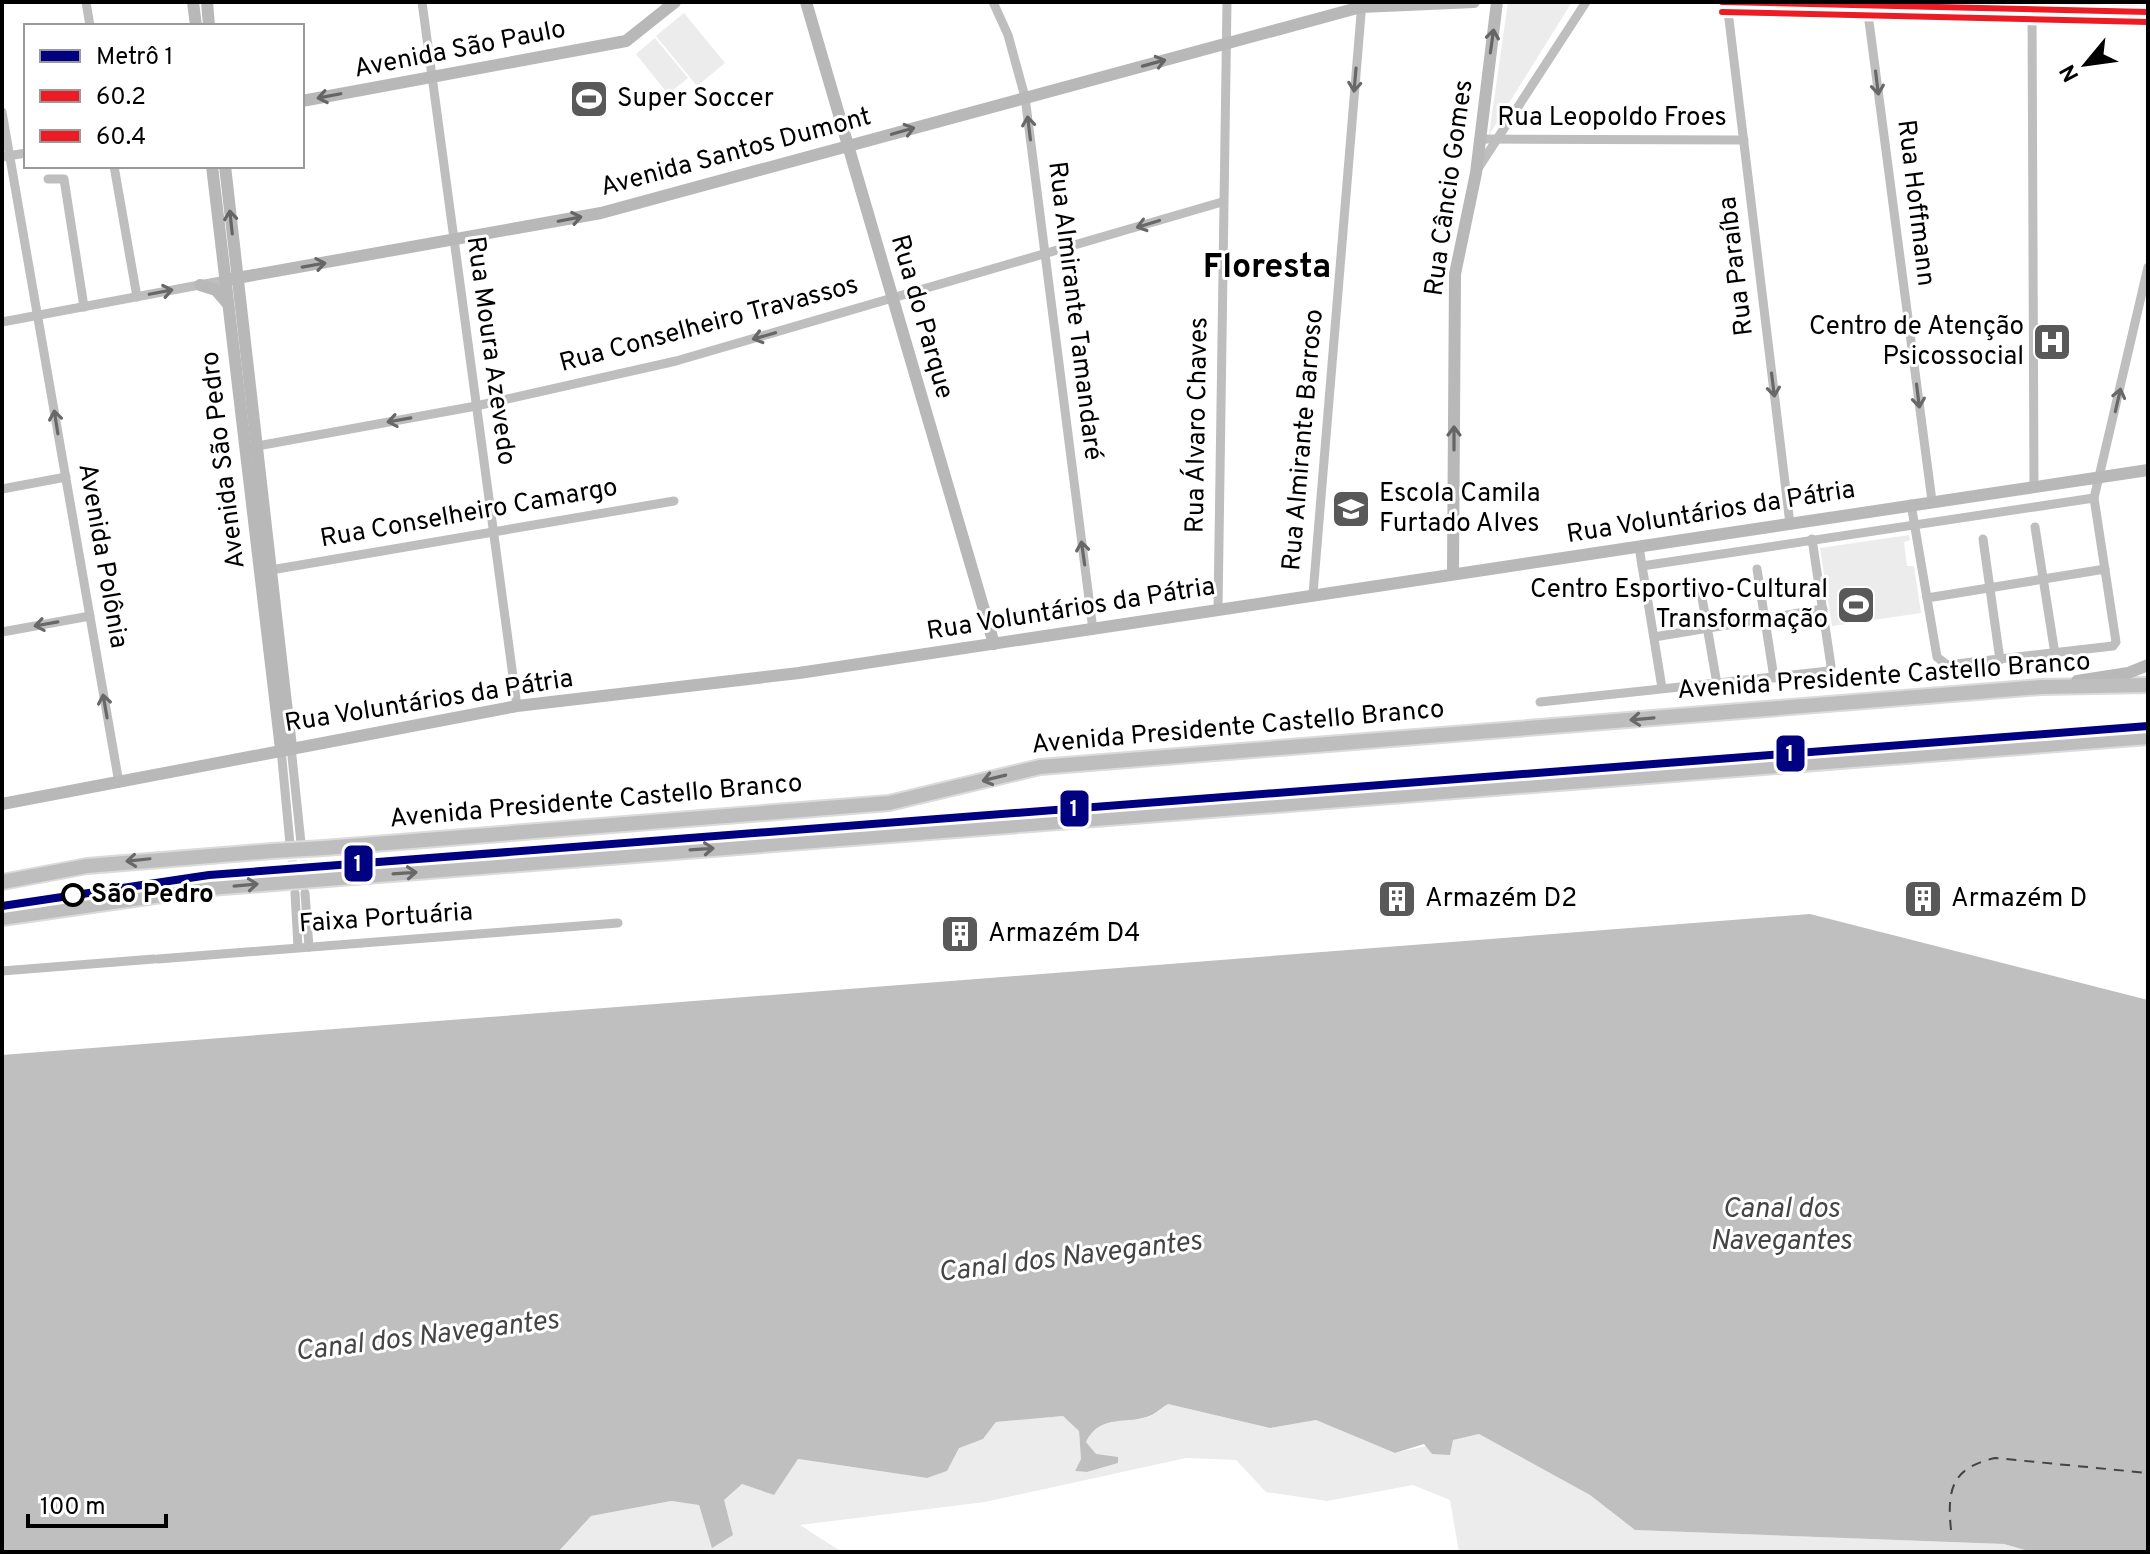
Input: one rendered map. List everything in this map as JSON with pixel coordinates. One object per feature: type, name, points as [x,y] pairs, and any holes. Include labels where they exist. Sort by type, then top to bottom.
[{"type":"main road","name":"Avenida Presidente Castello Branco","points":[[2,882],[101,864],[889,803],[1040,767],[2041,687],[2148,685]]},
{"type":"main road","name":"Avenida Presidente Castello Branco","points":[[2,918],[210,888],[2148,737]]},
{"type":"street","points":[[86,2],[90,24]]},
{"type":"street","points":[[193,2],[196,24]]},
{"type":"street","points":[[207,2],[209,24]]},
{"type":"street","name":"Rua Moura Azevedo","points":[[422,2],[517,706]]},
{"type":"street","name":"Avenida São Paulo","points":[[304,101],[626,41],[675,2]]},
{"type":"street","name":"Rua do Parque","points":[[806,2],[994,644]]},
{"type":"street","name":"Rua Almirante Tamandaré","points":[[993,2],[1008,35],[1025,97],[1093,630]]},
{"type":"street","name":"Rua Álvaro Chaves","points":[[1218,609],[1227,2]]},
{"type":"street","name":"Avenida Santos Dumont","points":[[2,322],[601,213],[1361,5],[1474,2]]},
{"type":"street","name":"Rua Câncio Gomes","points":[[1453,572],[1455,274],[1476,173],[1497,2]]},
{"type":"street","points":[[1476,173],[1586,2]]},
{"type":"street","points":[[1724,2],[2148,12]]},
{"type":"street","name":"Rua Paraíba","points":[[1724,2],[1744,140],[1790,524]]},
{"type":"street","name":"Rua Almirante Barroso","points":[[1313,594],[1361,5]]},
{"type":"street","name":"Rua Hoffmann","points":[[1867,6],[1932,501]]},
{"type":"street","points":[[2032,9],[2034,487]]},
{"type":"street","name":"Avenida Polônia","points":[[2,112],[6,156],[119,783]]},
{"type":"street","name":"Rua Leopoldo Froes","points":[[1479,139],[1744,140]]},
{"type":"street","points":[[114,168],[137,297]]},
{"type":"street","name":"Avenida São Pedro","points":[[212,168],[232,279],[228,304],[271,570],[286,748]]},
{"type":"street","name":"Avenida São Pedro","points":[[225,168],[232,279],[286,748]]},
{"type":"street","points":[[48,179],[64,179],[84,307]]},
{"type":"street","name":"Rua Conselheiro Travassos","points":[[251,447],[476,406],[676,361],[1222,202]]},
{"type":"street","points":[[1911,504],[1941,663],[2000,660],[2113,646],[2116,642],[2094,498],[2148,267]]},
{"type":"street","points":[[200,285],[216,290],[228,304]]},
{"type":"street","points":[[41,337],[47,321],[57,312]]},
{"type":"street","name":"Rua Voluntários da Pátria","points":[[2,804],[517,706],[799,673],[1453,572],[2148,470]]},
{"type":"street","points":[[2,489],[66,477]]},
{"type":"street","points":[[1642,566],[2094,498]]},
{"type":"street","name":"Rua Conselheiro Camargo","points":[[271,570],[674,501]]},
{"type":"street","points":[[2035,527],[2055,654]]},
{"type":"street","points":[[1540,702],[1829,671],[1831,666],[1812,539]]},
{"type":"street","points":[[1983,539],[2000,660]]},
{"type":"street","points":[[1639,547],[1662,688]]},
{"type":"street","points":[[1757,569],[1774,678]]},
{"type":"street","points":[[1927,598],[2105,569]]},
{"type":"street","points":[[1700,586],[1717,684]]},
{"type":"street","points":[[1654,637],[1823,609]]},
{"type":"street","points":[[2,632],[90,616]]},
{"type":"street","points":[[2041,687],[2128,673],[2148,665]]},
{"type":"street","points":[[286,748],[296,844]]},
{"type":"street","points":[[300,893],[304,947]]},
{"type":"street","name":"Faixa Portuária","points":[[2,971],[618,923]]},
{"type":"shaded area","points":[[1508,2],[1572,2],[1489,135]]},
{"type":"shaded area","points":[[684,13],[725,63],[697,86],[656,36]]},
{"type":"shaded area","points":[[655,38],[688,78],[668,94],[636,54]]},
{"type":"shaded area","points":[[1909,535],[1910,540],[1904,542],[1907,566],[1914,566],[1921,613],[1832,626],[1820,548]]},
{"type":"shaded area","points":[[1168,1404],[1270,1428],[1316,1420],[1395,1453],[1479,1434],[1590,1495],[1635,1530],[2004,1544],[2032,1552],[1459,1552],[1450,1500],[1413,1485],[1327,1501],[1266,1492],[1236,1460],[1186,1458],[985,1502],[800,1525],[842,1552],[558,1552],[591,1516],[671,1501],[699,1505],[712,1547],[723,1500],[742,1484],[774,1495],[797,1459],[927,1478],[947,1471],[959,1447],[983,1439],[996,1422],[1063,1416],[1079,1430],[1081,1459],[1075,1471],[1087,1472],[1118,1463],[1095,1454],[1086,1442],[1100,1426],[1115,1420],[1151,1416]]},
{"type":"water","name":"Canal dos Navegantes","points":[[1810,914],[2148,1000],[2148,1552],[2032,1552],[2004,1544],[1635,1530],[1590,1495],[1479,1434],[1453,1440],[1450,1455],[1432,1454],[1424,1444],[1395,1453],[1316,1420],[1270,1428],[1168,1404],[1143,1418],[1115,1421],[1099,1427],[1086,1442],[1096,1454],[1118,1457],[1118,1463],[1087,1472],[1075,1471],[1081,1459],[1079,1431],[1063,1416],[996,1422],[983,1439],[959,1448],[947,1471],[927,1478],[798,1459],[774,1495],[742,1484],[724,1500],[733,1535],[712,1548],[699,1505],[671,1501],[591,1516],[558,1552],[2,1552],[2,1055]]},
{"type":"ferry route","points":[[1951,1530],[1950,1503],[1955,1483],[1969,1468],[1980,1462],[1995,1458],[2148,1473]]},
{"type":"tunnel","points":[[291,847],[294,884]]},
{"type":"tunnel","points":[[301,847],[305,884]]},
{"type":"metro line","name":"1","points":[[2,906],[209,875],[2148,726]]},
{"type":"transit line","name":"60.2","points":[[1722,2],[2148,12]]},
{"type":"transit line","name":"60.4","points":[[1722,12],[2148,22]]},
{"type":"place","name":"Super Soccer","points":[[589,99]]},
{"type":"place","name":"Centro de Atenção Psicossocial","points":[[2052,342]]},
{"type":"place","name":"Escola Camila Furtado Alves","points":[[1351,509]]},
{"type":"place","name":"Centro Esportivo-Cultural Transformação","points":[[1856,605]]},
{"type":"place","name":"São Pedro","points":[[73,895]]},
{"type":"place","name":"Armazém D2","points":[[1397,899]]},
{"type":"place","name":"Armazém D","points":[[1923,899]]},
{"type":"place","name":"Armazém D4","points":[[960,934]]},
{"type":"district","name":"Floresta","points":[[1267,268]]}]
